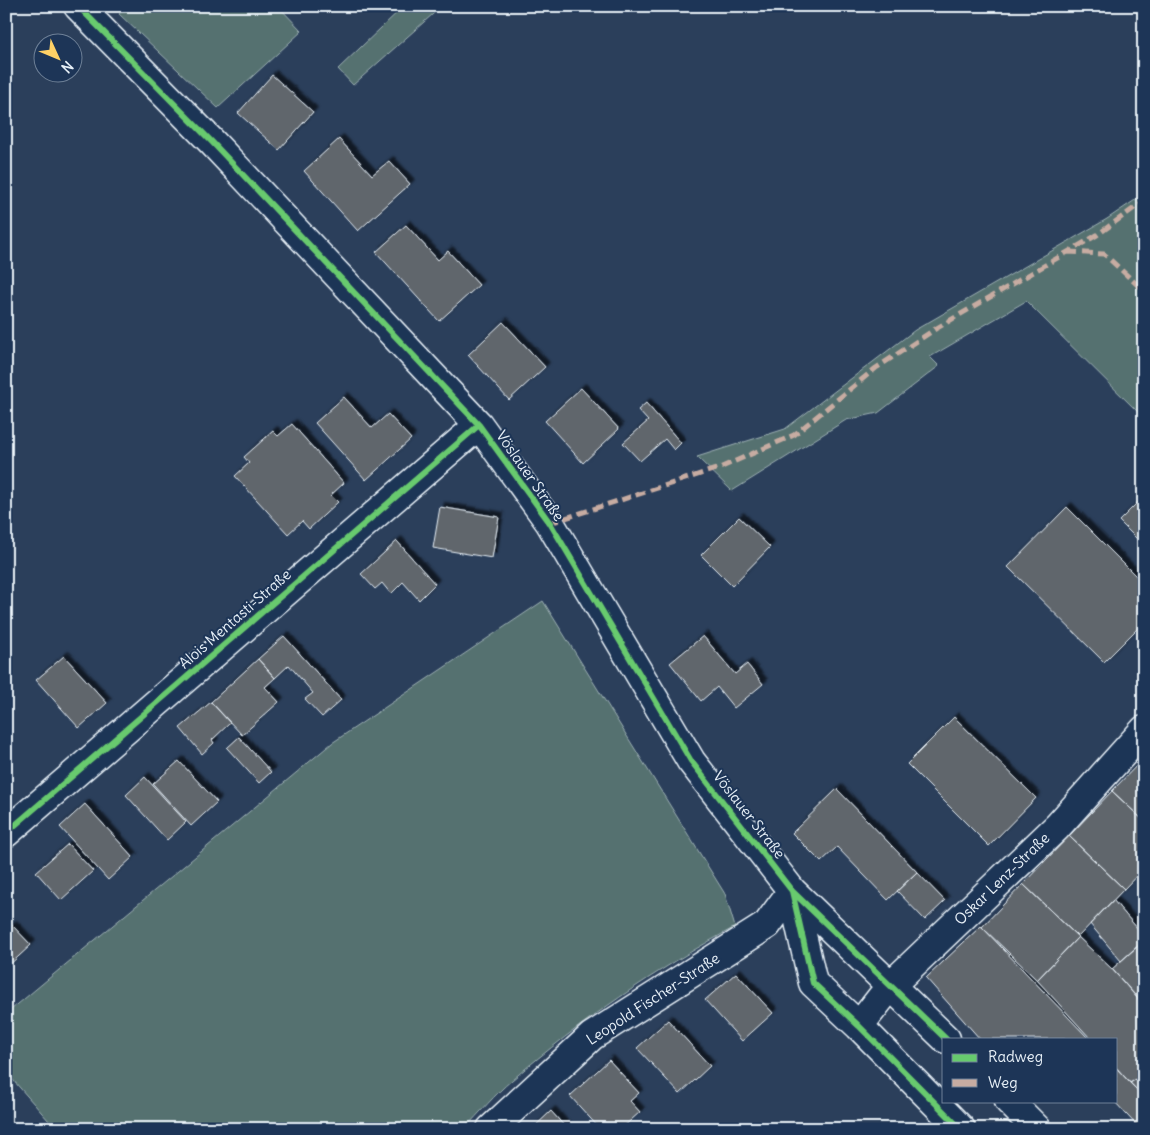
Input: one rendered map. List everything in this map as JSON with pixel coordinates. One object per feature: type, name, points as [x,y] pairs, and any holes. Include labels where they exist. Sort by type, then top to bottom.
[{"type":"street","name":"Vöslauer Straße","points":[[78,6],[212,142],[479,425],[550,523],[691,761],[792,891],[945,1038]]},
{"type":"street","name":"Alois Mentasti-Straße","points":[[6,833],[479,425]]},
{"type":"street","name":"Oskar Lenz-Straße","points":[[859,1026],[891,985],[1057,827],[1144,730]]},
{"type":"street","name":"Vöslauer Straße","points":[[792,891],[813,983],[859,1026],[961,1129]]},
{"type":"street","name":"Leopold Fischer-Straße","points":[[491,1129],[592,1036],[767,925],[792,891]]},
{"type":"street","points":[[1010,1102],[1037,1129]]},
{"type":"green space","points":[[126,6],[278,6],[302,31],[218,108],[119,14]]},
{"type":"green space","points":[[404,6],[442,6],[353,85],[338,69]]},
{"type":"green space","points":[[1144,194],[1144,418],[1026,301],[930,357],[939,366],[878,413],[846,420],[732,491],[697,457],[785,429],[915,330],[1107,219]]},
{"type":"green space","points":[[543,601],[725,894],[735,927],[647,979],[565,1037],[506,1085],[464,1129],[56,1129],[6,1072],[6,1014],[332,743]]},
{"type":"building","points":[[272,75],[313,112],[279,150],[238,113]]},
{"type":"building","points":[[339,139],[372,175],[389,161],[410,184],[358,231],[304,171]]},
{"type":"building","points":[[406,225],[438,260],[448,251],[479,285],[439,321],[376,252]]},
{"type":"building","points":[[503,322],[545,367],[509,400],[468,355]]},
{"type":"building","points":[[581,388],[619,429],[583,463],[545,421]]},
{"type":"building","points":[[344,397],[372,428],[388,414],[411,439],[366,480],[315,423]]},
{"type":"building","points":[[646,403],[681,443],[674,450],[665,439],[640,461],[623,443],[648,421],[638,410]]},
{"type":"building","points":[[292,424],[344,483],[331,495],[338,502],[309,529],[302,521],[288,534],[235,476],[249,463],[244,457],[273,431],[278,436]]},
{"type":"building","points":[[1144,496],[1144,546],[1119,521]]},
{"type":"building","points":[[440,507],[499,517],[492,558],[433,548]]},
{"type":"building","points":[[1067,507],[1144,584],[1144,622],[1104,662],[1008,567]]},
{"type":"building","points":[[739,517],[770,547],[732,586],[701,555]]},
{"type":"building","points":[[397,541],[435,584],[419,600],[403,582],[391,594],[382,583],[375,589],[361,574]]},
{"type":"building","points":[[284,636],[341,700],[322,717],[305,699],[313,693],[289,665],[275,678],[258,659]]},
{"type":"building","points":[[703,636],[735,674],[747,664],[763,684],[734,708],[717,687],[701,701],[670,663]]},
{"type":"building","points":[[64,656],[107,703],[79,728],[36,680]]},
{"type":"building","points":[[258,659],[275,678],[265,687],[279,702],[242,735],[211,702]]},
{"type":"building","points":[[211,702],[230,723],[212,740],[214,743],[202,754],[180,728]]},
{"type":"building","points":[[954,717],[1036,798],[989,846],[907,764]]},
{"type":"building","points":[[239,737],[271,772],[259,783],[227,748]]},
{"type":"building","points":[[1144,758],[1144,821],[1112,791]]},
{"type":"building","points":[[179,761],[217,802],[191,826],[153,784]]},
{"type":"building","points":[[145,777],[186,822],[167,840],[126,795]]},
{"type":"building","points":[[837,789],[917,872],[888,900],[837,847],[821,862],[792,833]]},
{"type":"building","points":[[1112,791],[1144,821],[1144,868],[1124,889],[1069,836]]},
{"type":"building","points":[[85,804],[133,857],[108,880],[60,827]]},
{"type":"building","points":[[1069,836],[1124,889],[1078,937],[1023,884]]},
{"type":"building","points":[[68,844],[93,871],[61,900],[36,872]]},
{"type":"building","points":[[917,872],[945,901],[925,920],[897,891]]},
{"type":"building","points":[[1023,884],[1078,937],[1037,980],[982,927]]},
{"type":"building","points":[[1113,900],[1144,936],[1144,940],[1121,961],[1090,924]]},
{"type":"building","points":[[12,925],[31,945],[6,968],[6,930]]},
{"type":"building","points":[[981,926],[1088,1038],[979,1038],[926,978]]},
{"type":"building","points":[[1078,937],[1112,969],[1144,1006],[1144,1074],[1130,1083],[1118,1069],[1118,1038],[1090,1038],[1037,980]]},
{"type":"building","points":[[1144,941],[1144,987],[1135,995],[1112,969]]},
{"type":"building","points":[[736,973],[773,1013],[742,1041],[705,1000]]},
{"type":"building","points":[[1144,987],[1144,1006],[1135,995]]},
{"type":"building","points":[[668,1020],[710,1066],[680,1094],[637,1048]]},
{"type":"building","points":[[609,1060],[639,1093],[630,1101],[640,1112],[621,1129],[600,1129],[570,1096]]},
{"type":"building","points":[[1118,1070],[1144,1097],[1144,1129],[1140,1129],[1115,1102],[1118,1102]]},
{"type":"building","points":[[1144,1074],[1144,1097],[1130,1083]]},
{"type":"building","points":[[551,1111],[567,1129],[532,1129]]},
{"type":"marked path","points":[[550,523],[722,467],[794,435],[876,368],[937,328],[1097,235],[1144,201]]},
{"type":"marked path","points":[[1068,252],[1104,254],[1144,291]]},
{"type":"cycle path","points":[[78,6],[212,142],[479,425],[550,523],[691,761],[792,891],[945,1038]]},
{"type":"cycle path","points":[[6,833],[479,425]]},
{"type":"cycle path","points":[[792,891],[813,983],[859,1026],[961,1129]]}]
